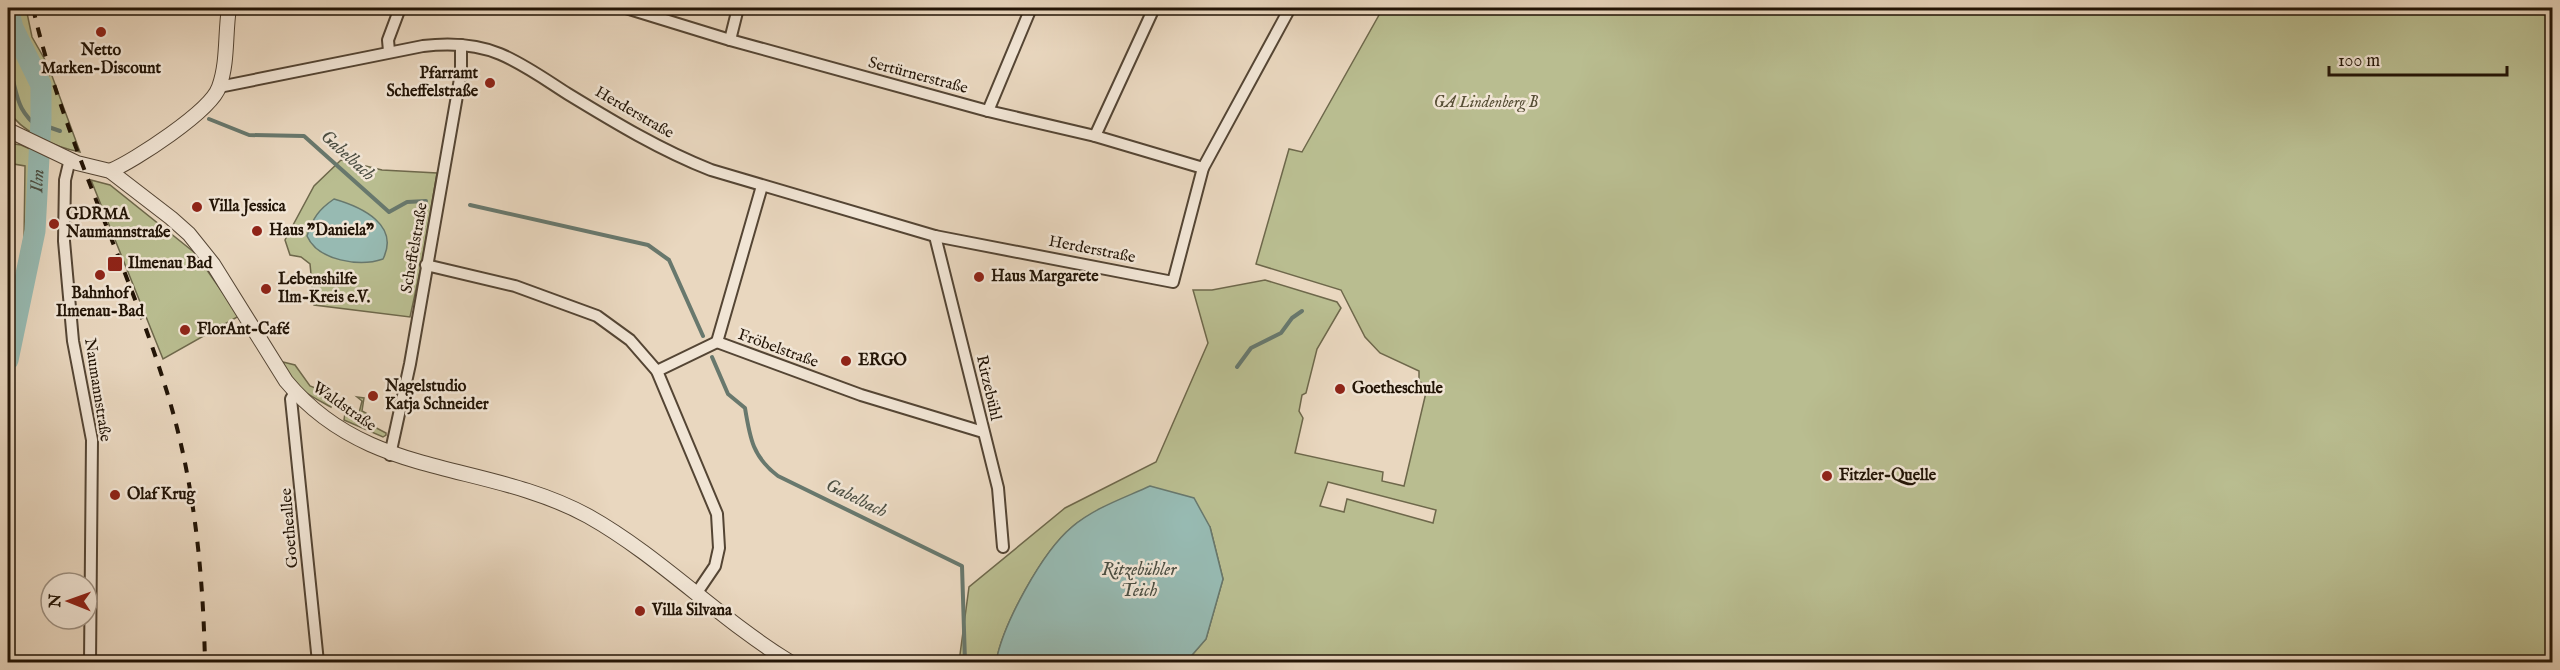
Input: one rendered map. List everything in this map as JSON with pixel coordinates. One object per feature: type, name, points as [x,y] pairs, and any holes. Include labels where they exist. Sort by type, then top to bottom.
[{"type":"street","points":[[110,171],[203,109],[213,99],[219,87],[229,8]]},
{"type":"street","points":[[389,51],[388,40],[400,8]]},
{"type":"street","name":"Sertürnerstraße","points":[[626,8],[730,40],[988,111],[1095,136],[1203,168]]},
{"type":"street","points":[[730,40],[738,8]]},
{"type":"street","points":[[988,111],[1031,8]]},
{"type":"street","points":[[1095,136],[1154,8]]},
{"type":"street","points":[[1203,168],[1290,8]]},
{"type":"street","name":"Herderstraße","points":[[219,87],[389,51],[442,44],[461,45],[500,54],[675,156],[762,186],[935,237],[1173,282],[1203,168]]},
{"type":"street","name":"Scheffelstraße","points":[[390,455],[410,364],[461,73],[461,45]]},
{"type":"street","name":"Waldstraße","points":[[8,130],[94,169],[110,171],[171,218],[201,248],[295,392],[335,426],[390,455],[519,487],[559,502],[620,536],[790,663]]},
{"type":"street","name":"Naumannstraße","points":[[70,159],[65,180],[64,241],[73,341],[92,440],[90,663]]},
{"type":"street","name":"Fröbelstraße","points":[[762,186],[717,342],[861,395],[983,432]]},
{"type":"street","name":"Ritzebühl","points":[[935,237],[952,295],[998,488],[1003,547]]},
{"type":"street","points":[[426,265],[515,286],[597,316],[630,340],[657,371],[717,514],[719,548],[715,566],[696,594]]},
{"type":"street","points":[[657,371],[717,342]]},
{"type":"street","name":"Goetheallee","points":[[295,392],[291,399],[318,663]]},
{"type":"green space","points":[[8,8],[26,8],[32,37],[48,65],[80,152],[60,146],[30,132],[8,110]]},
{"type":"green space","name":"GA Lindenberg B","points":[[1383,8],[2552,8],[2552,662],[1186,662],[1206,639],[1223,579],[1210,527],[1104,507],[1072,527],[1048,553],[1015,609],[996,662],[959,662],[969,587],[1065,508],[1156,462],[1208,343],[1193,290],[1212,290],[1265,280],[1337,302],[1341,308],[1317,349],[1306,393],[1302,395],[1299,411],[1303,418],[1295,453],[1383,472],[1382,481],[1404,486],[1428,384],[1419,382],[1419,371],[1380,353],[1365,337],[1341,290],[1256,264],[1289,149],[1302,152]],"holes":[[[1328,482],[1436,510],[1433,523],[1347,499],[1344,512],[1320,506]]]},
{"type":"green space","points":[[8,143],[21,145],[46,156],[42,219],[20,343],[8,383],[8,318],[24,239],[25,166],[8,163]]},
{"type":"green space","points":[[341,160],[382,170],[437,173],[410,317],[314,305],[310,264],[301,257],[290,255],[285,240],[314,186]]},
{"type":"green space","points":[[91,180],[110,185],[195,253],[239,316],[163,359]]},
{"type":"green space","points":[[283,362],[295,365],[310,386],[333,395],[331,407],[295,384]]},
{"type":"green space","points":[[357,397],[364,398],[362,411],[366,413],[363,421],[386,435],[383,437],[344,420],[345,413],[358,417],[362,401]]},
{"type":"water","points":[[334,199],[356,207],[375,219],[382,227],[387,247],[383,259],[363,262],[341,260],[320,251],[312,244],[307,236],[312,224],[320,211]]},
{"type":"water","name":"Ritzebühler Teich","points":[[1150,486],[1194,498],[1210,527],[1223,579],[1206,639],[1186,662],[996,662],[1015,609],[1048,553],[1060,538],[1090,514]]},
{"type":"waterway","name":"Ilm","points":[[8,8],[13,28],[41,85],[41,120],[35,231],[8,360]]},
{"type":"waterway","points":[[8,64],[21,107],[40,129]]},
{"type":"waterway","name":"Gabelbach","points":[[209,119],[249,135],[304,136],[389,212],[407,202],[426,201]]},
{"type":"waterway","name":"Gabelbach","points":[[40,124],[60,131]]},
{"type":"waterway","name":"Gabelbach","points":[[470,205],[648,245],[669,260],[703,336]]},
{"type":"waterway","points":[[1237,367],[1251,348],[1281,333],[1292,318],[1302,311]]},
{"type":"waterway","name":"Gabelbach","points":[[712,357],[728,394],[745,408],[751,438],[758,454],[778,476],[962,566],[965,662]]},
{"type":"railway","points":[[33,8],[62,108],[154,352],[179,434],[192,499],[200,564],[205,662]]},
{"type":"place","name":"Netto Marken-Discount","points":[[101,32]]},
{"type":"place","name":"Pfarramt Scheffelstraße","points":[[490,83]]},
{"type":"place","name":"Villa Jessica","points":[[197,207]]},
{"type":"place","name":"GDRMA Naumannstraße","points":[[54,224]]},
{"type":"place","name":"Haus \"Daniela\"","points":[[257,231]]},
{"type":"place","name":"Ilmenau Bad","points":[[115,264]]},
{"type":"place","name":"Bahnhof Ilmenau-Bad","points":[[100,275]]},
{"type":"place","name":"Haus Margarete","points":[[979,277]]},
{"type":"place","name":"Lebenshilfe Ilm-Kreis e.V.","points":[[266,289]]},
{"type":"place","name":"FlorAnt-Café","points":[[185,330]]},
{"type":"place","name":"ERGO","points":[[846,361]]},
{"type":"place","name":"Goetheschule","points":[[1340,389]]},
{"type":"place","name":"Nagelstudio Katja Schneider","points":[[373,396]]},
{"type":"place","name":"Fitzler-Quelle","points":[[1827,476]]},
{"type":"place","name":"Olaf Krug","points":[[115,495]]},
{"type":"place","name":"Villa Silvana","points":[[640,611]]}]
